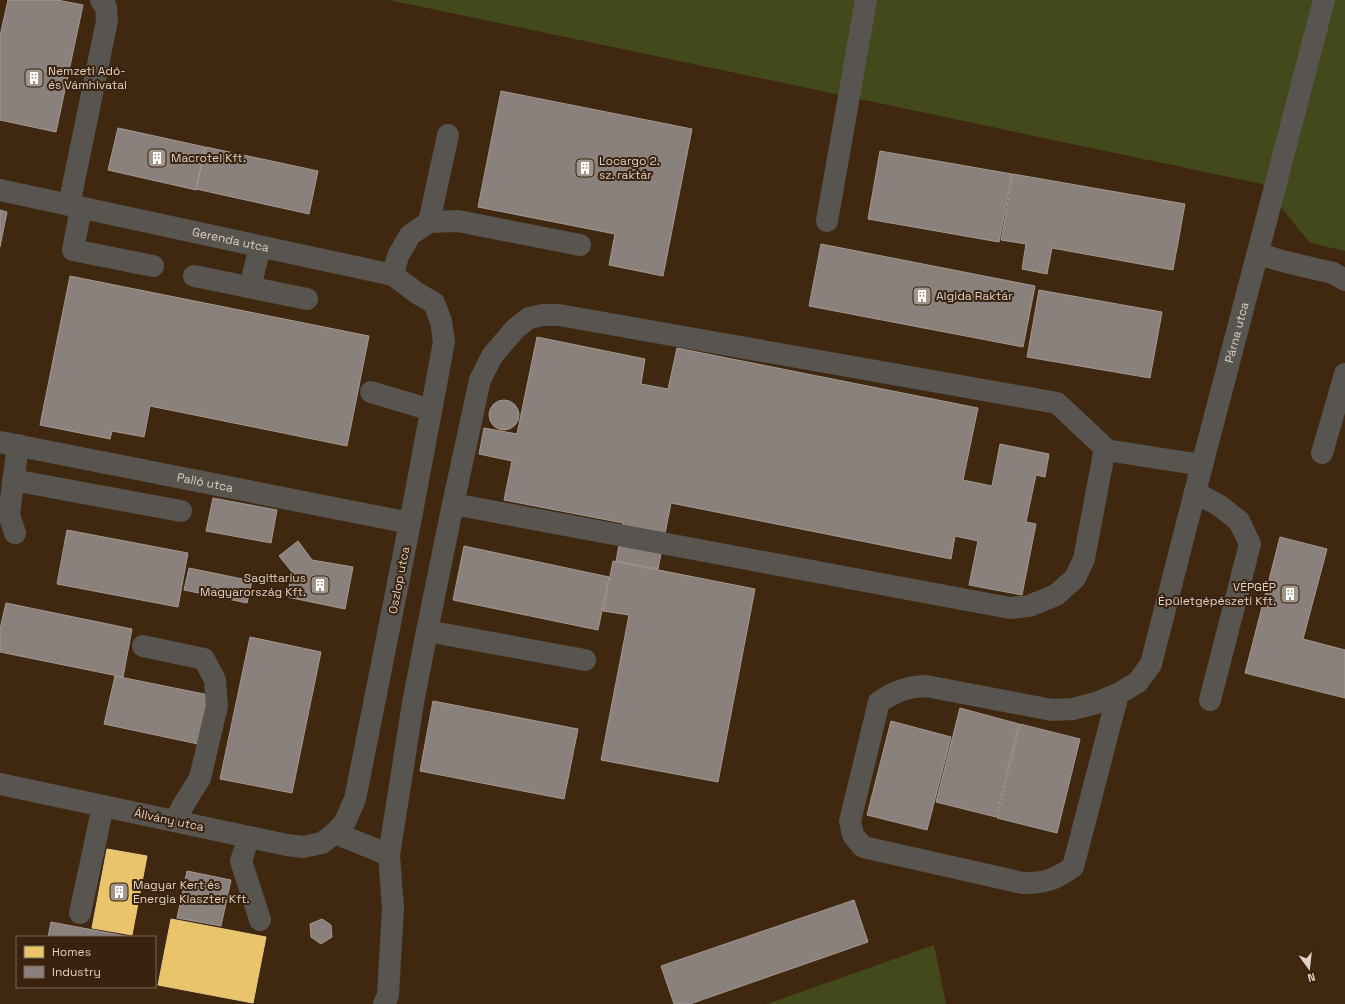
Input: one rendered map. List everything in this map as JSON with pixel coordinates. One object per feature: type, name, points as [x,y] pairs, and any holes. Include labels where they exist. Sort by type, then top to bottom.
[{"type":"street","points":[[101,0],[106,7],[107,21],[75,206],[73,250],[153,266]]},
{"type":"street","points":[[827,221],[866,0]]},
{"type":"street","name":"Párna utca","points":[[1118,694],[1138,682],[1151,664],[1324,0]]},
{"type":"street","points":[[429,222],[448,135]]},
{"type":"street","name":"Gerenda utca","points":[[0,190],[393,276],[434,303],[441,321]]},
{"type":"street","points":[[393,276],[398,256],[410,235],[429,222],[458,221],[580,245]]},
{"type":"street","points":[[250,287],[260,246]]},
{"type":"street","points":[[1258,254],[1333,273],[1345,280]]},
{"type":"street","points":[[194,276],[307,298]]},
{"type":"street","points":[[384,1004],[388,995],[393,908],[389,855],[426,631],[480,380],[492,356],[516,328],[529,318],[544,315],[567,316],[1057,402],[1106,450],[1202,465]]},
{"type":"street","name":"Oszlop utca","points":[[336,833],[345,822],[355,799],[410,523],[444,342],[441,321]]},
{"type":"street","points":[[1322,453],[1345,374]]},
{"type":"street","points":[[371,392],[431,410]]},
{"type":"street","points":[[9,444],[13,480],[9,515],[15,533]]},
{"type":"street","name":"Palló utca","points":[[9,444],[410,523]]},
{"type":"street","points":[[453,504],[1010,608],[1029,606],[1056,595],[1075,578],[1084,559],[1105,448]]},
{"type":"street","points":[[13,480],[181,511]]},
{"type":"street","points":[[1195,492],[1220,506],[1239,521],[1250,544],[1210,700]]},
{"type":"street","points":[[426,631],[585,660]]},
{"type":"street","points":[[143,646],[204,660],[215,680],[217,706],[200,778],[182,807],[176,821]]},
{"type":"street","points":[[926,686],[1052,710],[1073,709],[1096,703],[1118,694],[1073,867],[1058,878],[1041,883],[1023,883],[869,849],[863,847],[853,835],[850,821],[879,702],[894,692],[911,687],[926,686]]},
{"type":"street","name":"Állvány utca","points":[[0,784],[249,837],[303,847],[322,843],[336,833]]},
{"type":"street","points":[[80,913],[104,806]]},
{"type":"street","points":[[336,833],[389,855]]},
{"type":"street","points":[[249,837],[241,861],[260,920]]},
{"type":"shaded area","points":[[0,0],[389,0],[1262,184],[1310,243],[1345,251],[1345,1004],[0,1004]]},
{"type":"green space","points":[[389,0],[1345,0],[1345,251],[1310,243],[1262,184]]},
{"type":"green space","points":[[934,945],[946,1004],[767,1004]]},
{"type":"building: Homes","name":"Magyar Kert és Energia Klaszter Kft.","points":[[107,849],[147,856],[132,935],[92,928]]},
{"type":"building: Homes","points":[[171,919],[266,937],[253,1003],[158,985]]},
{"type":"building: Industry","name":"Nemzeti Adó- és Vámhivatal","points":[[8,0],[57,0],[83,5],[56,132],[0,120],[0,36]]},
{"type":"building: Industry","name":"Locargo 2. sz. raktár","points":[[501,91],[692,129],[663,276],[609,265],[615,234],[478,207]]},
{"type":"building: Industry","name":"Macrotel Kft.","points":[[118,128],[205,147],[196,190],[108,170]]},
{"type":"building: Industry","points":[[206,147],[318,171],[309,214],[196,189]]},
{"type":"building: Industry","points":[[880,151],[1012,174],[999,242],[868,219]]},
{"type":"building: Industry","points":[[1013,174],[1185,204],[1173,270],[1052,248],[1047,274],[1022,269],[1026,244],[1001,240]]},
{"type":"building: Industry","points":[[0,210],[7,212],[0,247]]},
{"type":"building: Industry","name":"Algida Raktár","points":[[821,244],[1035,286],[1023,347],[809,306]]},
{"type":"building: Industry","points":[[70,276],[369,336],[347,446],[150,406],[144,437],[112,431],[110,439],[40,425]]},
{"type":"building: Industry","points":[[1039,290],[1162,312],[1150,378],[1027,357]]},
{"type":"building: Industry","points":[[537,337],[645,359],[641,384],[668,389],[677,348],[978,408],[963,480],[992,486],[1000,444],[1049,454],[1045,477],[1036,475],[1026,522],[1036,524],[1022,595],[969,585],[978,541],[955,536],[951,559],[671,503],[658,569],[616,561],[623,523],[504,500],[512,461],[479,454],[484,428],[517,434]]},
{"type":"building: Industry","points":[[504,400],[515,404],[519,415],[515,426],[504,430],[493,426],[489,415],[493,404]]},
{"type":"building: Industry","points":[[213,498],[277,510],[271,543],[206,531]]},
{"type":"building: Industry","points":[[67,530],[188,553],[178,607],[57,584]]},
{"type":"building: Industry","name":"VÉPGÉP Épületgépészeti Kft.","points":[[1280,537],[1327,549],[1303,639],[1345,650],[1345,698],[1245,673]]},
{"type":"building: Industry","name":"Sagittarius Magyarország Kft.","points":[[298,541],[312,560],[353,567],[345,609],[287,597],[292,572],[279,556]]},
{"type":"building: Industry","points":[[464,546],[609,577],[598,630],[453,600]]},
{"type":"building: Industry","points":[[613,561],[755,589],[718,782],[601,760],[629,615],[603,611]]},
{"type":"building: Industry","points":[[189,568],[252,581],[247,603],[184,590]]},
{"type":"building: Industry","points":[[6,603],[132,629],[123,677],[0,652],[0,629]]},
{"type":"building: Industry","points":[[250,637],[321,652],[292,793],[220,779]]},
{"type":"building: Industry","points":[[115,676],[209,695],[198,744],[104,724]]},
{"type":"building: Industry","points":[[433,701],[578,729],[564,799],[420,771]]},
{"type":"building: Industry","points":[[960,708],[1019,724],[996,817],[936,802]]},
{"type":"building: Industry","points":[[891,721],[951,737],[927,830],[867,815]]},
{"type":"building: Industry","points":[[1020,724],[1080,739],[1057,833],[997,818]]},
{"type":"building: Industry","points":[[187,871],[231,880],[221,926],[177,918]]},
{"type":"building: Industry","points":[[854,900],[868,942],[690,1004],[674,1004],[661,966]]},
{"type":"building: Industry","points":[[322,919],[331,925],[332,937],[321,944],[311,937],[310,924]]},
{"type":"building: Industry","points":[[51,922],[125,936],[48,936]]},
{"type":"place","name":"Nemzeti Adó- és Vámhivatal","points":[[34,78]]},
{"type":"place","name":"Macrotel Kft.","points":[[157,158]]},
{"type":"place","name":"Locargo 2. sz. raktár","points":[[585,168]]},
{"type":"place","name":"Algida Raktár","points":[[922,296]]},
{"type":"place","name":"Sagittarius Magyarország Kft.","points":[[320,585]]},
{"type":"place","name":"VÉPGÉP Épületgépészeti Kft.","points":[[1290,594]]},
{"type":"place","name":"Magyar Kert és Energia Klaszter Kft.","points":[[119,892]]}]
